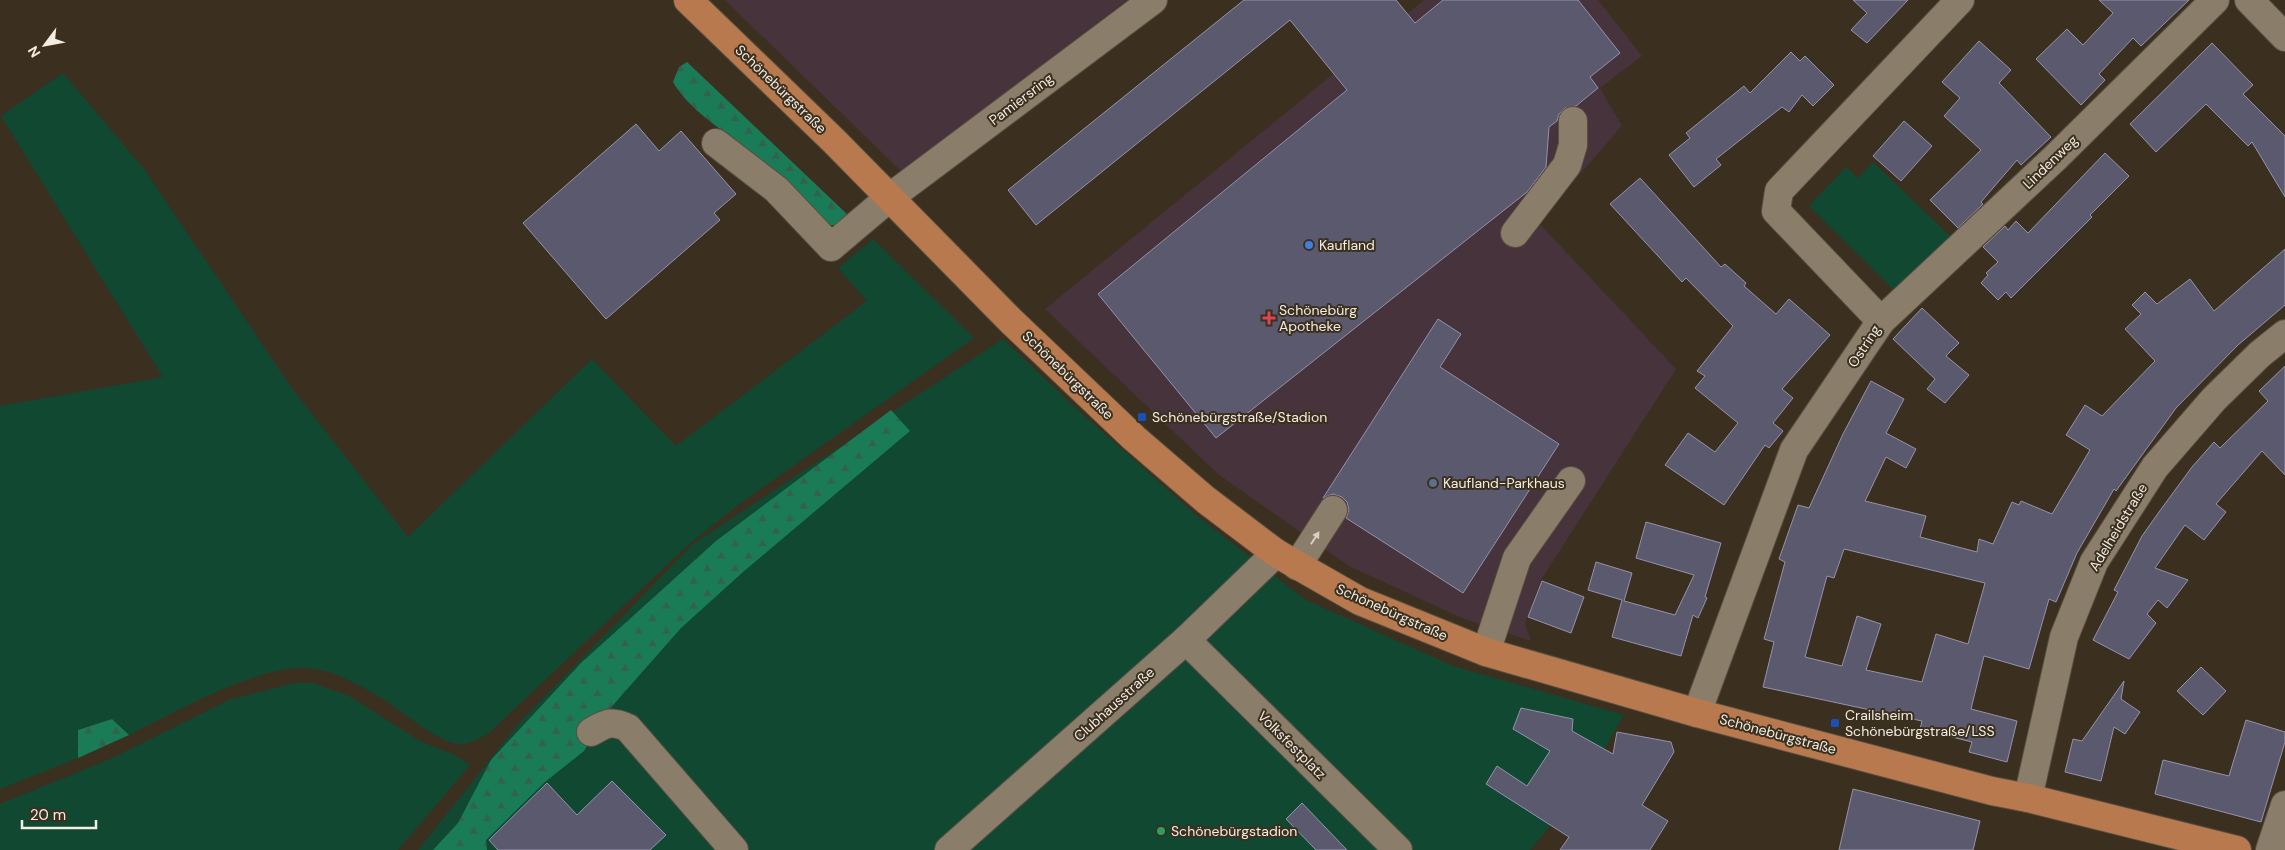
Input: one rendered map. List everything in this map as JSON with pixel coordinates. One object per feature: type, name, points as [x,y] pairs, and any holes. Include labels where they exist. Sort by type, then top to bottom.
[{"type":"main road","name":"Schönebürgstraße","points":[[688,0],[834,141],[1011,321],[1134,438],[1206,500],[1286,559],[1360,601],[1486,652],[1697,713],[1992,791],[2028,798],[2237,850]]},
{"type":"street","name":"Ostring","points":[[1697,713],[1794,450],[1881,321],[1776,211],[1779,191],[1960,0]]},
{"type":"street","name":"Lindenweg","points":[[1881,321],[2055,158],[2216,0]]},
{"type":"street","points":[[2249,0],[2285,37]]},
{"type":"street","name":"Pamiersring","points":[[716,143],[776,189],[831,247],[889,198],[1147,2]]},
{"type":"street","points":[[1515,233],[1567,165],[1573,146],[1573,121]]},
{"type":"street","name":"Adelheidstraße","points":[[2028,798],[2064,637],[2094,562],[2155,467],[2214,399],[2260,354],[2285,334]]},
{"type":"street","points":[[1486,652],[1517,558],[1571,481]]},
{"type":"street","name":"Clubhausstraße","points":[[949,850],[1186,640],[1286,559],[1333,510]]},
{"type":"street","name":"Volksfestplatz","points":[[1186,640],[1398,850]]},
{"type":"street","points":[[591,732],[603,724],[616,722],[628,728],[734,850]]},
{"type":"street","points":[[2270,850],[2285,806]]},
{"type":"shaded area","points":[[725,0],[1127,0],[902,172]]},
{"type":"shaded area","name":"Kaufland","points":[[1424,0],[1598,0],[1642,56],[1600,88],[1622,126],[1538,222],[1676,369],[1541,580],[1525,624],[1531,641],[1464,619],[1349,566],[1219,475],[1045,309]]},
{"type":"green space","points":[[687,62],[850,217],[838,225],[820,225],[797,196],[771,170],[689,103],[673,82],[679,67]]},
{"type":"green space","points":[[63,73],[144,169],[291,387],[408,537],[592,359],[676,446],[867,301],[838,268],[873,239],[974,338],[738,505],[688,545],[488,734],[476,740],[463,744],[444,740],[385,700],[352,681],[325,671],[295,668],[272,672],[221,690],[129,735],[112,719],[78,730],[78,758],[0,789],[0,406],[163,377],[1,116]]},
{"type":"green space","points":[[1873,162],[1954,240],[1900,296],[1809,206],[1846,167],[1858,178]]},
{"type":"green space","name":"Schönebürgstadion","points":[[1003,339],[1079,411],[1196,515],[1306,600],[1453,666],[1624,715],[1584,785],[1530,850],[418,850],[520,722],[693,544]]},
{"type":"green space","points":[[891,410],[910,431],[743,572],[681,628],[607,712],[584,751],[545,782],[486,840],[487,850],[433,850],[458,823],[491,760],[581,663],[716,541]]},
{"type":"green space","points":[[294,683],[313,683],[349,696],[420,741],[455,755],[470,765],[398,850],[0,850],[0,804],[110,759],[229,700]]},
{"type":"green space","points":[[112,719],[129,735],[78,758],[78,730]]},
{"type":"building","name":"Kaufland","points":[[1244,0],[1396,0],[1415,23],[1443,0],[1578,0],[1620,53],[1590,77],[1598,88],[1576,106],[1565,108],[1559,114],[1557,121],[1549,127],[1546,167],[1527,192],[1216,438],[1098,294],[1347,90],[1290,20],[1036,225],[1008,190]]},
{"type":"building","points":[[1853,0],[1908,0],[1867,43],[1851,30],[1867,13]]},
{"type":"building","points":[[2099,0],[2189,0],[2141,46],[2133,38],[2099,74],[2105,80],[2081,105],[2036,59],[2067,29],[2083,45],[2113,13]]},
{"type":"building","points":[[1979,41],[2011,70],[1999,83],[2051,137],[2021,165],[2017,160],[1981,202],[1983,204],[1958,228],[1930,200],[1981,150],[1944,116],[1960,98],[1942,82]]},
{"type":"building","points":[[2212,43],[2253,85],[2243,94],[2285,136],[2285,197],[2252,142],[2248,146],[2206,104],[2156,152],[2130,124]]},
{"type":"building","points":[[1791,52],[1800,61],[1805,56],[1834,85],[1813,106],[1802,95],[1789,112],[1782,107],[1716,159],[1721,165],[1694,187],[1669,155],[1690,138],[1686,133],[1744,86],[1750,93]]},
{"type":"building","points":[[1904,121],[1932,146],[1901,181],[1873,156]]},
{"type":"building","points":[[636,124],[659,151],[681,131],[736,194],[714,213],[720,220],[606,319],[523,223]]},
{"type":"building","points":[[2105,153],[2129,176],[2090,215],[2092,217],[2011,298],[2006,292],[1998,300],[1981,283],[1988,275],[1986,273],[1998,262],[1983,247],[2005,226],[2008,230],[2016,221],[2028,233]]},
{"type":"building","points":[[1640,178],[1721,267],[1725,264],[1746,283],[1744,286],[1776,314],[1789,299],[1830,335],[1782,389],[1793,398],[1773,423],[1783,431],[1769,448],[1765,445],[1724,505],[1665,465],[1688,433],[1715,452],[1738,423],[1695,388],[1705,376],[1697,371],[1733,326],[1686,278],[1682,282],[1610,204]]},
{"type":"building","points":[[2285,249],[2285,305],[2238,345],[2176,408],[2116,491],[2114,489],[2077,553],[2056,602],[2049,599],[2029,669],[1984,656],[1971,709],[2017,721],[2007,762],[1969,752],[1972,742],[1920,729],[1922,721],[1763,687],[1774,642],[1764,639],[1785,562],[1779,559],[1798,505],[1809,508],[1843,434],[1871,381],[1904,399],[1886,433],[1916,449],[1906,468],[1886,457],[1865,501],[1926,516],[1920,537],[1977,552],[1979,539],[1993,544],[2012,502],[2019,505],[2021,501],[2052,514],[2090,450],[2066,435],[2085,405],[2102,416],[2155,361],[2125,329],[2141,314],[2132,305],[2145,292],[2157,304],[2190,279],[2214,311]],"holes":[[[1844,549],[1985,583],[1968,644],[1936,634],[1922,682],[1866,670],[1881,624],[1857,616],[1842,666],[1805,657],[1827,576],[1834,578]]]},
{"type":"building","points":[[1922,308],[1959,343],[1946,356],[1969,375],[1945,403],[1927,389],[1935,379],[1893,339]]},
{"type":"building","name":"Kaufland-Parkhaus","points":[[1438,319],[1461,334],[1440,367],[1559,444],[1463,593],[1346,518],[1349,510],[1347,502],[1342,497],[1333,494],[1323,498]]},
{"type":"building","points":[[2285,366],[2285,475],[2262,451],[2216,504],[2226,512],[2204,540],[2185,525],[2155,568],[2188,580],[2167,608],[2158,600],[2147,614],[2156,623],[2129,659],[2093,640],[2118,592],[2114,590],[2142,536],[2192,467],[2214,442],[2220,448],[2268,401],[2259,391]]},
{"type":"building","points":[[1646,522],[1721,543],[1705,597],[1707,598],[1698,618],[1693,615],[1681,656],[1612,637],[1622,600],[1588,590],[1596,562],[1632,573],[1624,601],[1675,615],[1694,575],[1636,558]]},
{"type":"building","points":[[1542,581],[1584,597],[1571,633],[1528,617]]},
{"type":"building","points":[[2201,667],[2226,691],[2203,715],[2177,691]]},
{"type":"building","points":[[2124,681],[2121,699],[2140,712],[2125,734],[2114,727],[2101,781],[2065,772],[2073,739],[2082,741]]},
{"type":"building","points":[[1521,708],[1573,719],[1572,731],[1613,754],[1617,732],[1671,742],[1674,752],[1642,805],[1668,821],[1650,850],[1560,850],[1569,837],[1486,784],[1497,766],[1527,786],[1550,751],[1513,729]]},
{"type":"building","points":[[2246,720],[2285,732],[2285,742],[2261,822],[2155,794],[2163,760],[2229,776]]},
{"type":"building","points":[[612,781],[666,835],[650,850],[498,850],[489,840],[547,783],[577,815]]},
{"type":"building","points":[[1853,789],[1980,821],[1973,850],[1839,850]]},
{"type":"building","points":[[1302,803],[1347,850],[1316,850],[1286,819]]},
{"type":"place","name":"Kaufland","points":[[1309,245]]},
{"type":"place","name":"Schönebürg Apotheke","points":[[1269,318]]},
{"type":"place","name":"Schönebürgstraße/Stadion","points":[[1142,417]]},
{"type":"place","name":"Kaufland-Parkhaus","points":[[1433,483]]},
{"type":"place","name":"Crailsheim Schönebürgstraße/LSS","points":[[1835,723]]},
{"type":"place","name":"Schönebürgstadion","points":[[1161,831]]}]
